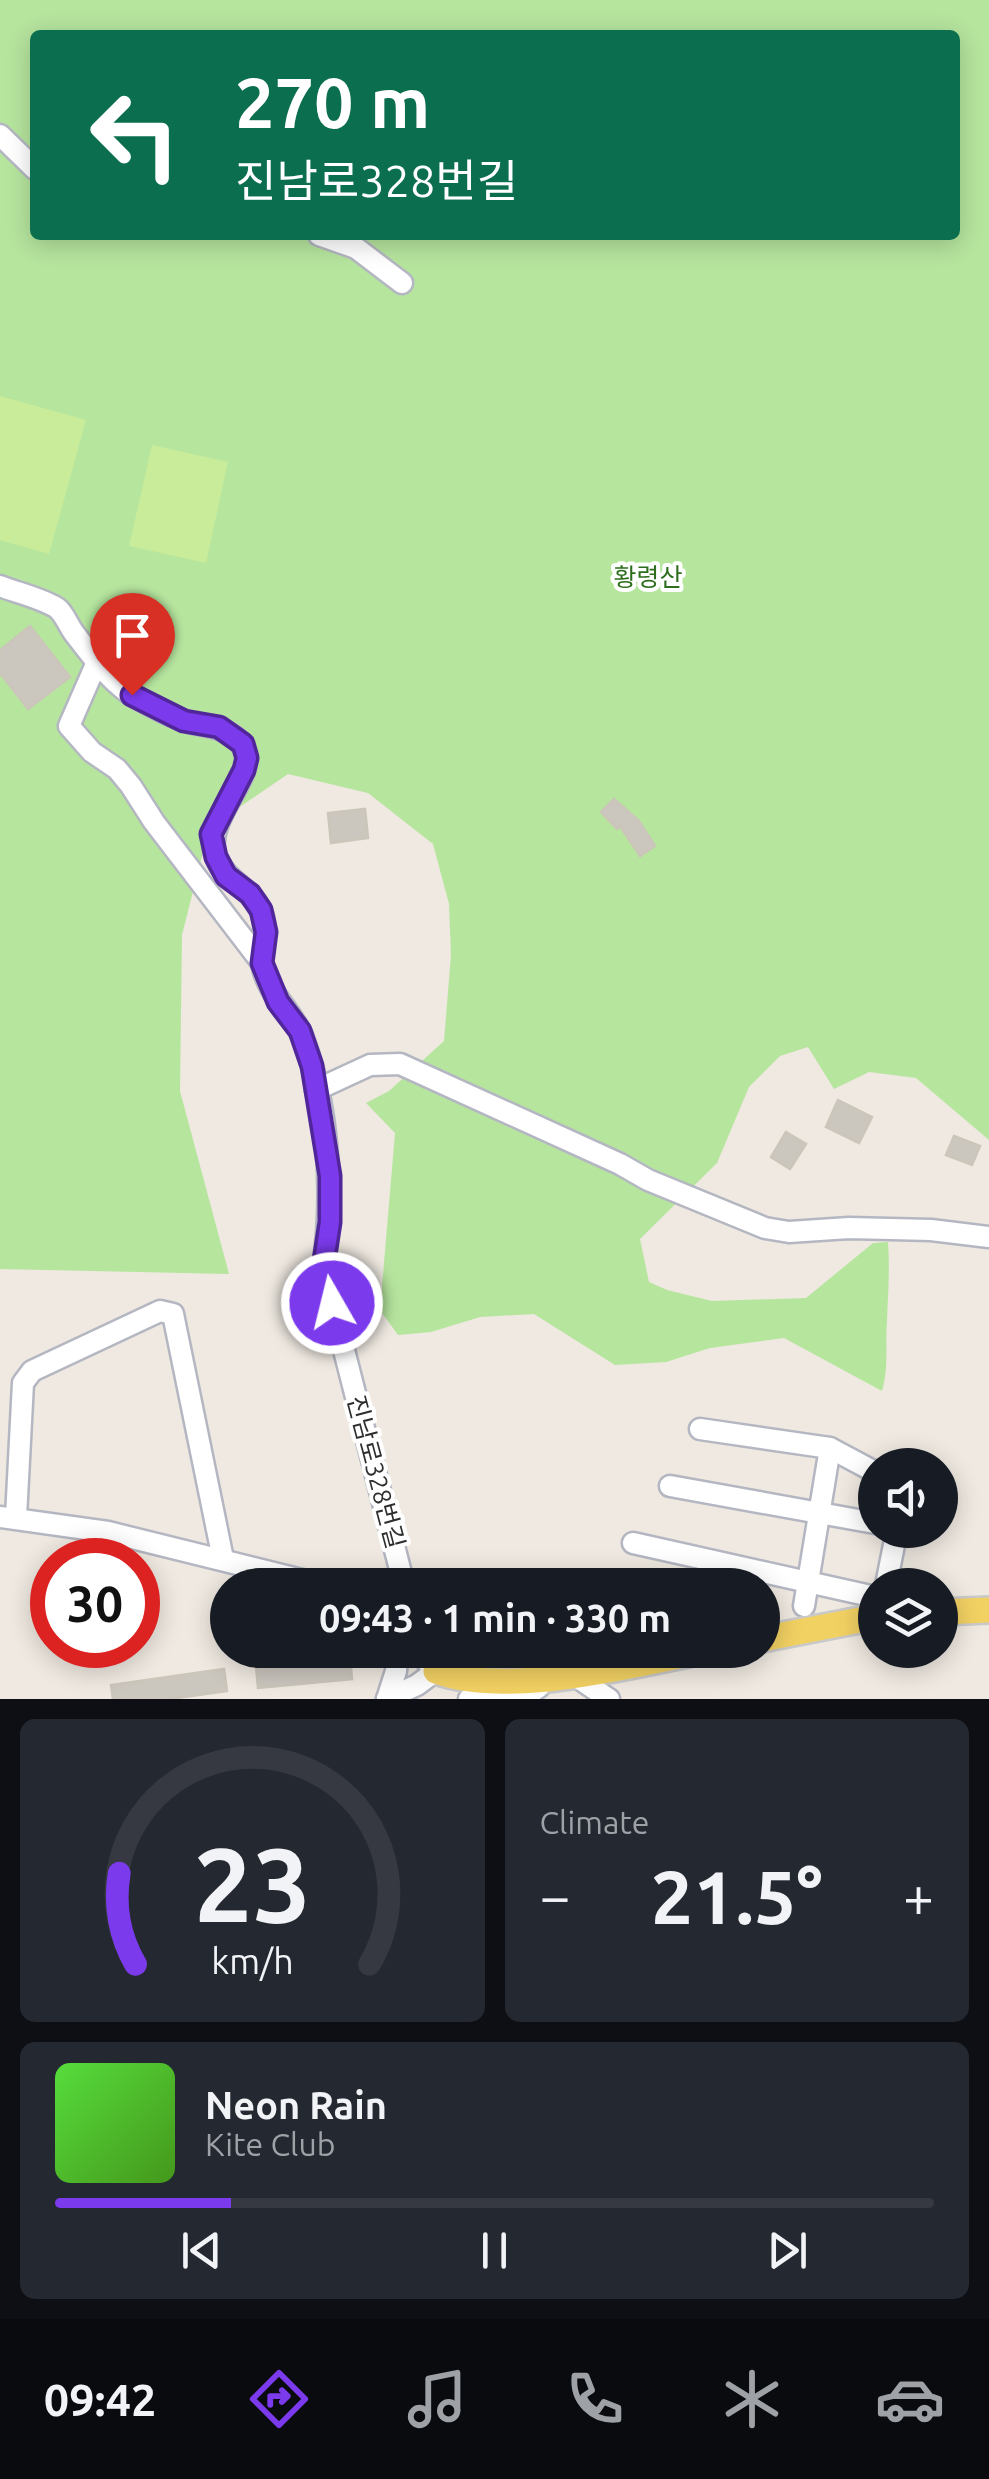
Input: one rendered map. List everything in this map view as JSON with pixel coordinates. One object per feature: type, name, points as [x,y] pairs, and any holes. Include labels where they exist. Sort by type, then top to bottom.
[{"type":"main road","points":[[958,1611],[989,1610]]},
{"type":"main road","points":[[780,1636],[858,1620]]},
{"type":"main road","points":[[436,1670],[460,1680],[548,1680],[616,1668]]},
{"type":"street","points":[[0,136],[30,164]]},
{"type":"street","points":[[333,240],[356,248],[402,282]]},
{"type":"street","name":"진남로328번길","points":[[0,586],[60,610],[98,662],[132,695],[184,721],[219,727],[243,744],[247,758],[244,770],[211,834],[216,857],[226,876],[250,894],[261,910],[266,932],[262,963],[278,1002],[300,1031],[312,1066],[330,1176],[330,1222],[323,1268],[400,1568]]},
{"type":"street","points":[[98,662],[69,726],[131,786],[262,963]]},
{"type":"street","points":[[316,1090],[370,1065],[400,1064],[648,1180],[765,1228],[789,1232],[849,1228],[931,1230],[989,1237]]},
{"type":"street","points":[[223,1560],[173,1314],[160,1311],[32,1371],[23,1383],[8,1517],[108,1532],[255,1568]]},
{"type":"street","points":[[700,1430],[830,1448],[858,1463]]},
{"type":"street","points":[[804,1606],[830,1448]]},
{"type":"street","points":[[670,1486],[858,1520]]},
{"type":"street","points":[[634,1544],[858,1593]]},
{"type":"street","points":[[387,1699],[396,1668]]},
{"type":"street","points":[[387,1699],[417,1685],[436,1670]]},
{"type":"street","points":[[575,1676],[609,1699]]},
{"type":"street","points":[[469,1699],[532,1692],[548,1680]]},
{"type":"green space","name":"황령산","points":[[0,0],[989,0],[989,1140],[916,1078],[869,1072],[834,1089],[808,1047],[780,1056],[749,1087],[717,1163],[640,1239],[649,1282],[712,1301],[806,1298],[873,1243],[888,1242],[882,1391],[784,1338],[710,1348],[666,1362],[615,1365],[534,1314],[480,1317],[431,1332],[398,1335],[380,1310],[395,1133],[366,1103],[389,1091],[444,1041],[451,955],[449,904],[433,844],[368,793],[288,774],[209,828],[182,935],[180,1091],[229,1274],[0,1269]]},
{"type":"green space","points":[[0,396],[86,420],[49,554],[0,540]]},
{"type":"green space","points":[[152,445],[228,462],[206,563],[129,546]]},
{"type":"building","points":[[30,626],[70,677],[28,709],[0,673],[0,650]]},
{"type":"building","points":[[614,799],[639,821],[655,846],[640,856],[620,826],[617,829],[601,812]]},
{"type":"building","points":[[365,809],[368,838],[331,843],[328,813]]},
{"type":"building","points":[[838,1100],[872,1117],[859,1143],[826,1127]]},
{"type":"building","points":[[786,1132],[806,1144],[790,1169],[771,1157]]},
{"type":"building","points":[[954,1136],[980,1146],[972,1165],[946,1155]]},
{"type":"building","points":[[256,1668],[351,1668],[352,1679],[258,1688]]},
{"type":"building","points":[[224,1669],[227,1691],[170,1699],[113,1699],[111,1685]]},
{"type":"route","points":[[132,695],[184,721],[219,727],[243,744],[247,758],[244,770],[211,834],[216,857],[226,876],[250,894],[261,910],[266,932],[262,963],[278,1002],[300,1031],[312,1066],[330,1176],[330,1222],[323,1268],[332,1303]]}]
